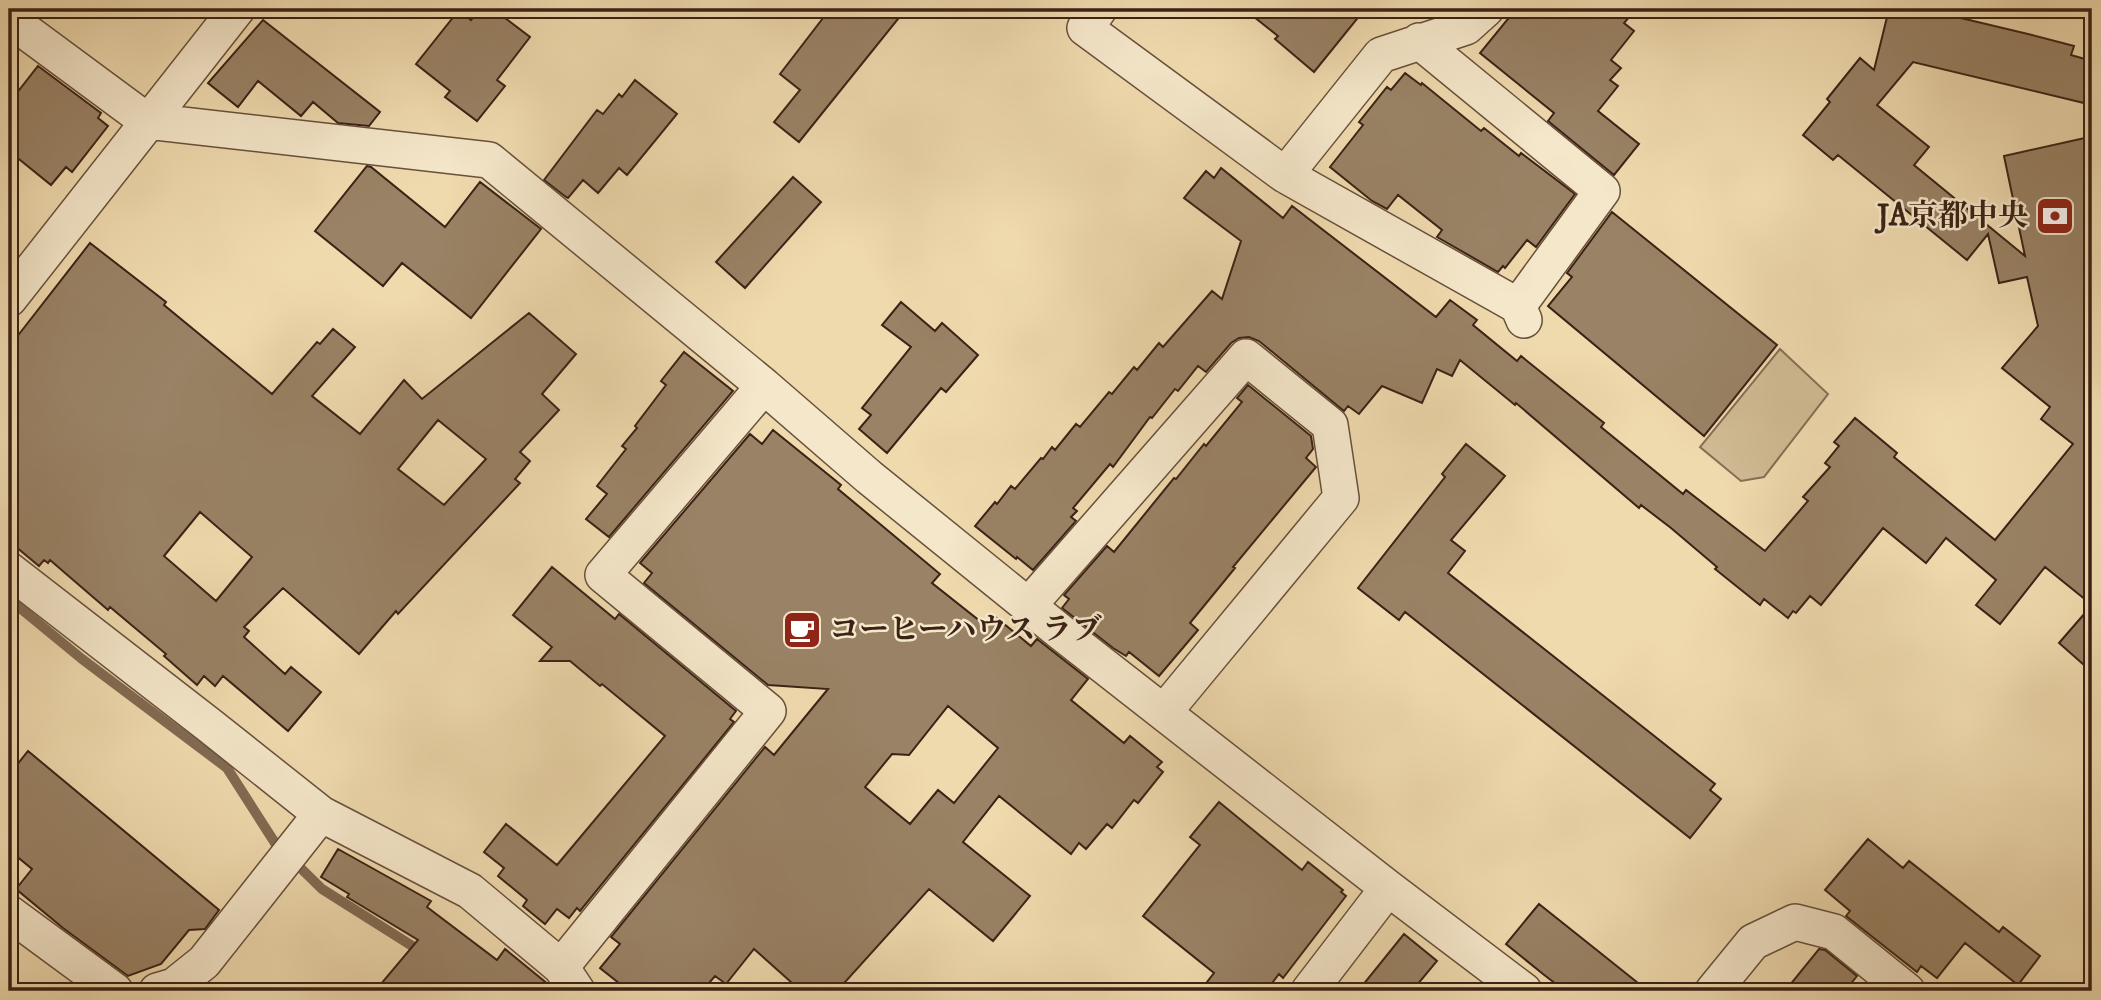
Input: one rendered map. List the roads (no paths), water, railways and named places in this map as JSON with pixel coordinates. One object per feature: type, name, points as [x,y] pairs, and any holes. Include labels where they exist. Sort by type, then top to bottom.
[{"type":"street","points":[[9,299],[237,9]]},
{"type":"street","points":[[1099,9],[1085,28],[1285,175],[1521,313],[1602,191],[1419,41]]},
{"type":"street","points":[[1285,175],[1381,55],[1466,27],[1486,9]]},
{"type":"street","points":[[9,19],[147,121],[489,160],[1028,606],[1524,991]]},
{"type":"street","points":[[1028,606],[1247,357],[1330,425],[1341,498],[1164,712]]},
{"type":"street","points":[[9,570],[321,814],[470,891],[569,979],[768,711],[603,575],[764,386]]},
{"type":"street","points":[[157,991],[174,986],[204,962],[321,814]]},
{"type":"street","points":[[1308,991],[1388,888]]},
{"type":"street","points":[[9,913],[115,991]]},
{"type":"street","points":[[1713,991],[1753,942],[1795,922],[1834,932],[1907,991]]},
{"type":"waterway","points":[[9,599],[82,659],[227,768],[275,843],[322,889],[425,954]]},
{"type":"place","name":"JA京都中央","points":[[2055,216]]},
{"type":"place","name":"コーヒーハウス ラブ","points":[[802,630]]}]
